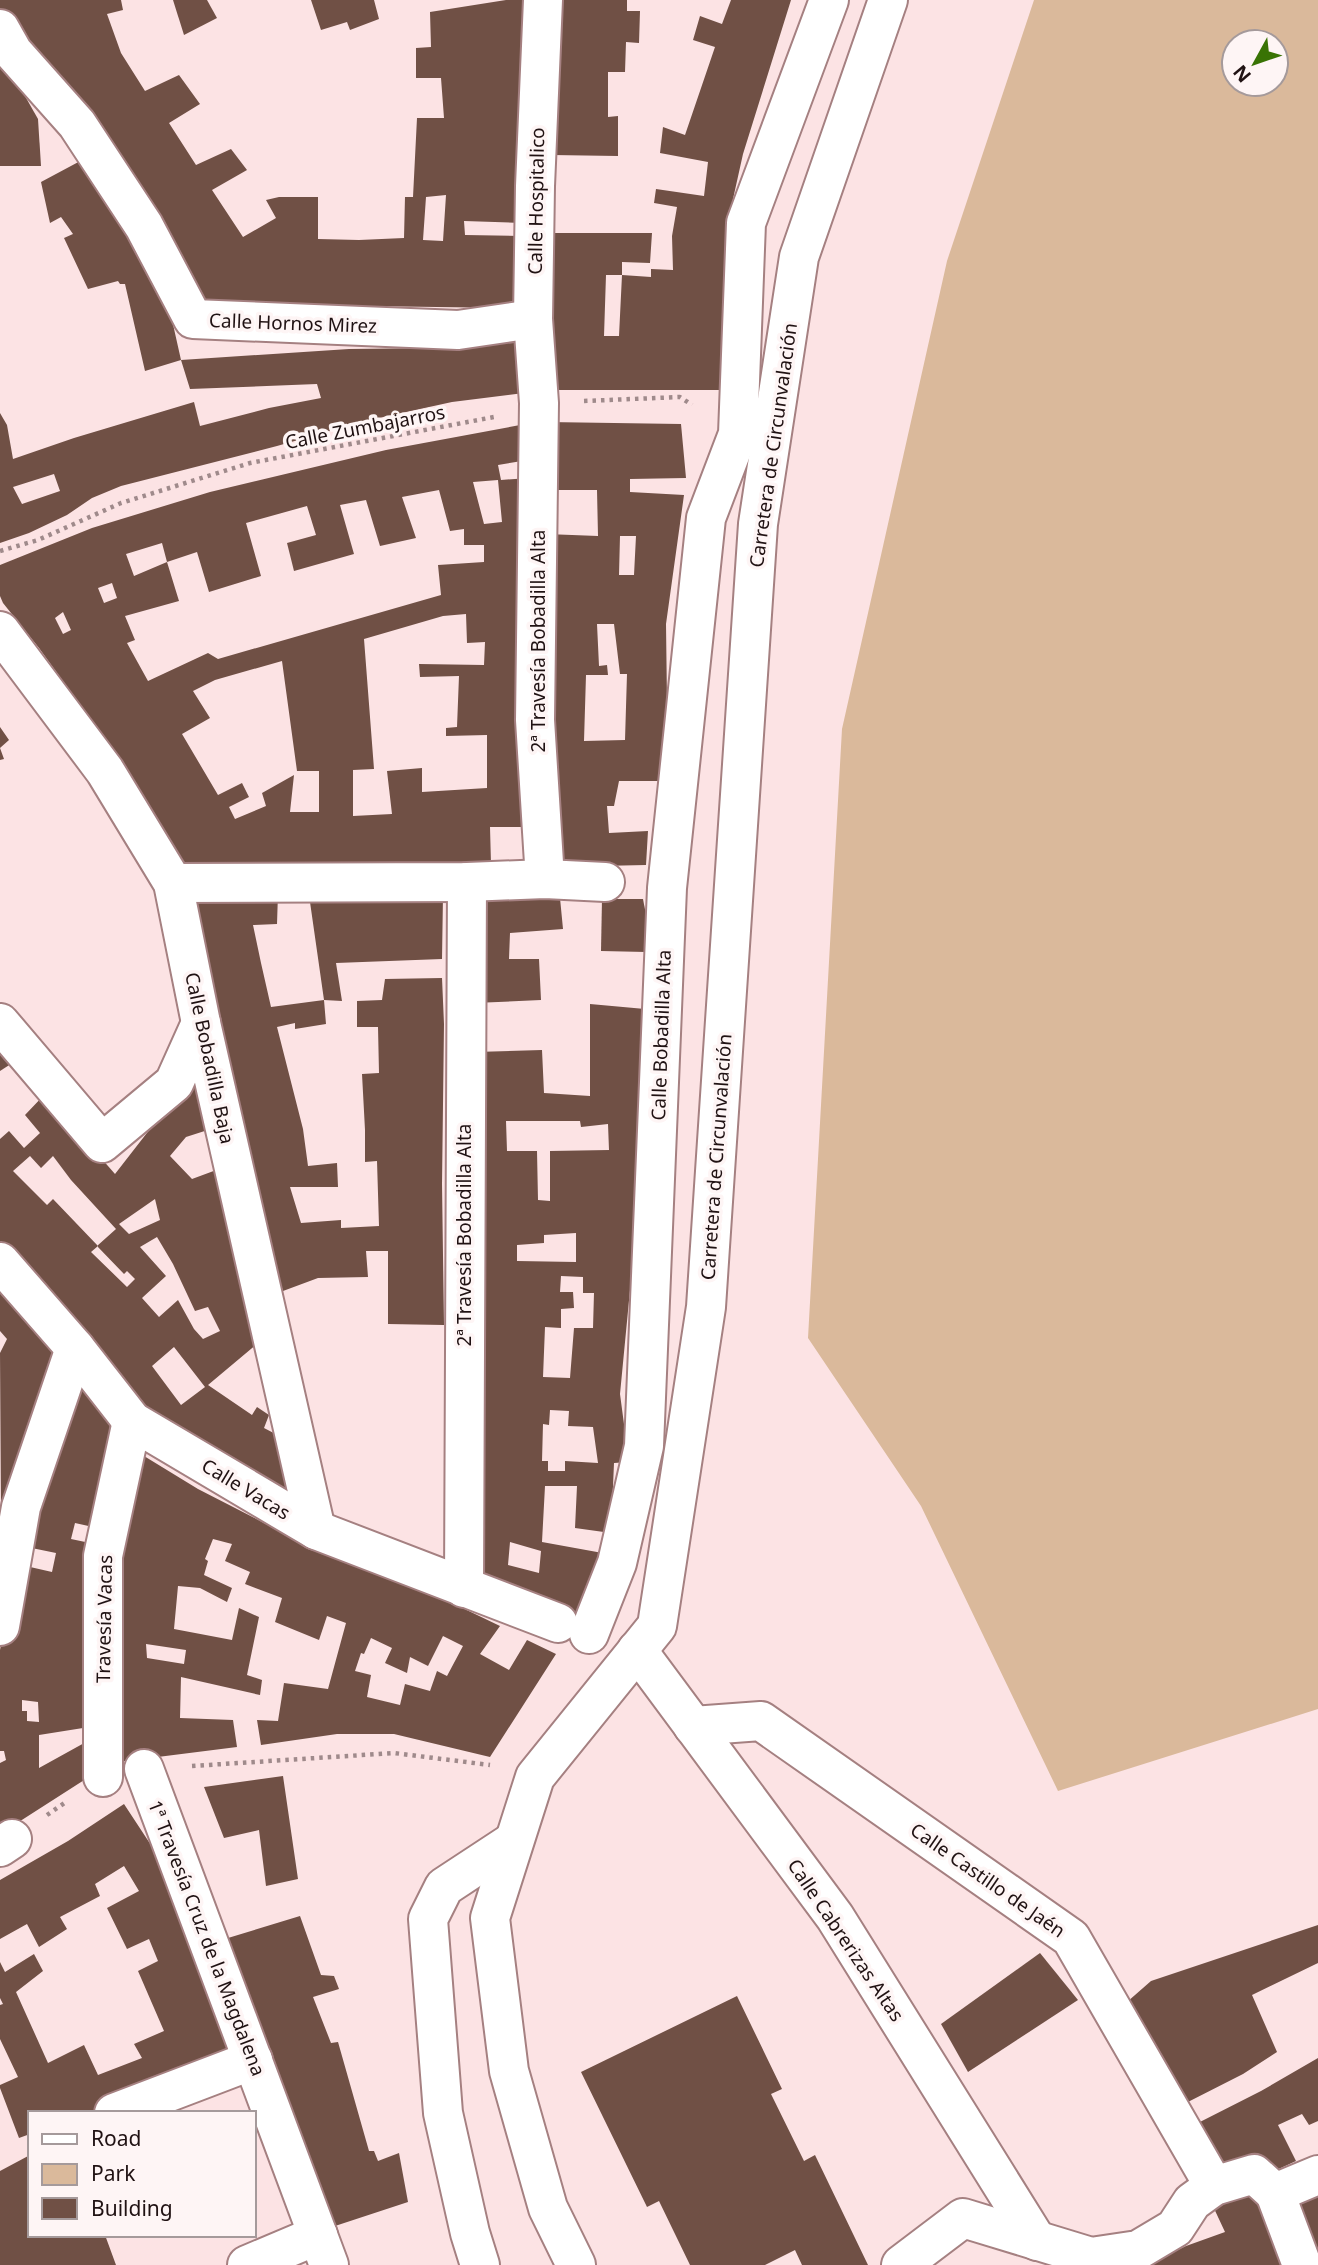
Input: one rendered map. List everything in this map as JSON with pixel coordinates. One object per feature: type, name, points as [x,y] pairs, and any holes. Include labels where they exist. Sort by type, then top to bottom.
[{"type":"street","name":"Calle Hospitalico","points":[[539,403],[533,319],[535,186],[543,0]]},
{"type":"street","name":"Calle Bobadilla Alta","points":[[574,1629],[617,1563],[644,1446],[667,888],[706,518],[738,434],[746,223],[829,0]]},
{"type":"street","name":"Carretera de Circunvalación","points":[[576,2265],[548,2208],[509,2071],[489,1918],[535,1777],[657,1626],[706,1307],[760,510],[799,257],[888,0]]},
{"type":"street","name":"Calle Hornos Mirez","points":[[0,29],[13,52],[77,124],[144,226],[193,319],[458,330],[533,319]]},
{"type":"street","name":"2ª Travesía Bobadilla Alta","points":[[539,403],[535,720],[545,879]]},
{"type":"street","name":"Calle Bobadilla Baja","points":[[0,631],[105,771],[173,883],[201,1023],[316,1530]]},
{"type":"street","points":[[173,883],[467,882],[545,879],[605,882]]},
{"type":"street","name":"2ª Travesía Bobadilla Alta","points":[[464,1588],[467,882]]},
{"type":"street","points":[[0,1023],[102,1143],[174,1083],[201,1023]]},
{"type":"street","name":"Calle Vacas","points":[[0,1262],[75,1348],[132,1421],[316,1530],[574,1629]]},
{"type":"street","points":[[0,1626],[21,1507],[75,1348]]},
{"type":"street","name":"Travesía Vacas","points":[[103,1777],[103,1556],[132,1421]]},
{"type":"street","name":"Calle Cabrerizas Altas","points":[[637,1650],[835,1917],[1037,2241]]},
{"type":"street","name":"Calle Castillo de Jaén","points":[[693,1726],[761,1721],[1071,1938],[1214,2186]]},
{"type":"street","name":"1ª Travesía Cruz de la Magdalena","points":[[144,1769],[323,2250]]},
{"type":"street","points":[[480,2265],[470,2233],[443,2113],[428,1919],[444,1887],[514,1841]]},
{"type":"street","points":[[119,2111],[253,2060]]},
{"type":"street","points":[[901,2265],[963,2218],[1091,2257],[1138,2250],[1175,2228],[1192,2202],[1214,2186],[1254,2174],[1275,2193],[1301,2265]]},
{"type":"street","points":[[1275,2193],[1318,2175]]},
{"type":"street","points":[[247,2265],[323,2250]]},
{"type":"path","name":"Calle Zumbajarros","points":[[0,551],[38,540],[121,503],[250,463],[491,418],[539,403],[680,397],[738,434]]},
{"type":"path","points":[[394,1753],[508,1767],[535,1777]]},
{"type":"green space","points":[[1034,0],[1318,0],[1318,1709],[1058,1791],[921,1506],[808,1338],[842,729],[947,261]]},
{"type":"building","points":[[0,0],[121,0],[123,10],[107,14],[121,53],[145,91],[179,75],[200,104],[169,123],[196,165],[231,149],[247,170],[212,190],[243,237],[276,218],[266,200],[279,197],[318,197],[318,239],[359,240],[404,238],[405,197],[413,197],[417,118],[444,118],[441,78],[416,78],[416,48],[431,47],[430,12],[506,0],[529,0],[522,223],[464,221],[465,235],[521,236],[519,308],[206,304],[11,37],[0,9]],"holes":[[[446,195],[443,241],[423,240],[426,197]]]},
{"type":"building","points":[[173,0],[207,0],[217,18],[184,35]]},
{"type":"building","points":[[311,0],[374,0],[379,19],[350,30],[347,22],[321,30]]},
{"type":"building","points":[[555,0],[627,0],[627,11],[640,11],[639,43],[626,42],[625,72],[608,72],[608,117],[618,116],[618,156],[552,155]]},
{"type":"building","points":[[731,0],[791,0],[743,154],[733,199],[729,244],[727,390],[546,390],[548,233],[652,233],[650,263],[622,262],[622,275],[651,277],[651,269],[673,270],[672,236],[677,207],[654,203],[656,189],[704,196],[708,162],[660,153],[663,127],[685,135],[715,47],[693,40],[700,16],[722,24]],"holes":[[[606,275],[622,275],[619,336],[604,336]]]},
{"type":"building","points":[[0,52],[38,119],[41,166],[0,166]]},
{"type":"building","points":[[84,159],[168,302],[181,360],[145,371],[125,284],[118,281],[88,289],[64,238],[73,234],[61,217],[50,223],[41,182]]},
{"type":"building","points":[[531,339],[532,392],[452,402],[365,421],[121,486],[92,498],[67,515],[29,533],[0,543],[0,413],[7,425],[13,459],[194,402],[200,426],[321,398],[317,384],[190,389],[181,360],[349,349],[434,348]],"holes":[[[54,474],[60,491],[22,504],[13,487]]]},
{"type":"building","points":[[547,422],[681,424],[686,478],[630,479],[630,492],[684,495],[666,624],[668,781],[619,781],[614,806],[607,806],[609,833],[648,831],[646,865],[552,867],[546,534],[598,536],[597,490],[548,490]],"holes":[[[620,536],[636,536],[634,575],[619,575]],[[597,624],[614,624],[620,674],[627,674],[625,740],[584,741],[586,675],[608,675],[607,665],[599,666]]]},
{"type":"building","points":[[531,423],[528,460],[498,465],[501,480],[529,478],[520,667],[521,827],[490,827],[491,864],[182,864],[124,766],[3,603],[0,596],[0,565],[92,528],[210,492],[386,450]],"holes":[[[498,480],[502,522],[484,524],[473,482]],[[439,490],[450,531],[464,529],[464,545],[484,545],[484,562],[438,565],[441,595],[218,659],[208,653],[148,681],[127,643],[135,640],[125,616],[179,601],[167,562],[197,552],[209,592],[261,576],[246,523],[307,506],[316,535],[287,543],[294,571],[354,554],[340,505],[366,500],[380,546],[416,538],[402,497]],[[162,543],[167,562],[134,576],[126,554]],[[112,583],[117,598],[104,603],[98,588]],[[63,612],[71,630],[63,634],[55,618]],[[466,614],[467,643],[485,642],[484,665],[419,664],[420,677],[459,676],[457,727],[446,728],[446,736],[487,735],[487,788],[422,792],[422,768],[387,771],[392,814],[353,816],[353,770],[374,769],[364,639],[443,616]],[[282,661],[297,771],[319,771],[319,812],[290,812],[294,775],[262,793],[266,806],[235,819],[229,807],[249,797],[242,783],[218,795],[182,734],[210,718],[193,691],[215,680]]]},
{"type":"building","points":[[0,727],[9,740],[0,748]]},
{"type":"building","points":[[278,893],[277,924],[253,925],[261,963],[271,1007],[324,1000],[326,1024],[295,1029],[295,1023],[277,1027],[303,1129],[308,1166],[337,1163],[338,1187],[290,1187],[301,1223],[341,1220],[341,1228],[379,1226],[377,1161],[365,1162],[362,1074],[379,1073],[378,1027],[357,1027],[357,1001],[382,1000],[385,979],[442,978],[444,1325],[388,1324],[388,1251],[366,1251],[368,1277],[318,1278],[283,1291],[183,897]]},
{"type":"building","points":[[309,895],[443,895],[442,959],[336,963],[342,1001],[324,1000]]},
{"type":"building","points":[[471,898],[560,898],[563,929],[510,933],[509,959],[539,959],[541,1000],[474,1003]]},
{"type":"building","points":[[602,899],[643,899],[648,925],[646,952],[601,951]]},
{"type":"building","points":[[590,1004],[645,1009],[633,1259],[620,1394],[629,1462],[614,1463],[611,1533],[575,1528],[577,1486],[545,1486],[542,1542],[608,1554],[588,1631],[479,1586],[475,1052],[542,1050],[544,1093],[590,1096]],"holes":[[[506,1121],[580,1121],[581,1127],[608,1124],[609,1150],[550,1151],[550,1201],[538,1200],[537,1151],[507,1151]],[[576,1233],[576,1262],[517,1261],[517,1245],[544,1243],[544,1235]],[[561,1276],[583,1277],[583,1293],[594,1293],[593,1328],[574,1328],[570,1378],[543,1377],[545,1327],[561,1328],[561,1309],[574,1308],[573,1292],[560,1292]],[[550,1410],[569,1411],[568,1426],[593,1427],[598,1463],[565,1461],[565,1471],[548,1471],[548,1461],[542,1461],[543,1424],[549,1425]],[[510,1542],[541,1551],[539,1573],[508,1565]]]},
{"type":"building","points":[[0,1042],[17,1060],[0,1071]]},
{"type":"building","points":[[199,1066],[214,1128],[186,1137],[170,1156],[192,1179],[219,1169],[263,1339],[208,1385],[252,1415],[257,1407],[269,1415],[264,1428],[289,1441],[305,1509],[156,1424],[0,1245],[0,1139],[9,1131],[24,1148],[40,1133],[25,1115],[45,1094],[115,1174]],"holes":[[[30,1156],[41,1168],[53,1156],[116,1229],[98,1246],[53,1199],[47,1205],[13,1171]],[[155,1199],[160,1220],[129,1234],[119,1224]],[[157,1237],[195,1311],[208,1307],[220,1331],[203,1339],[194,1329],[178,1300],[159,1317],[142,1298],[166,1276],[140,1247]],[[97,1246],[124,1274],[127,1271],[135,1279],[127,1287],[91,1252]],[[174,1347],[205,1387],[181,1405],[152,1366]]]},
{"type":"building","points":[[0,1276],[58,1346],[1,1510],[0,1353],[7,1339],[0,1331]]},
{"type":"building","points":[[74,1375],[120,1425],[93,1527],[75,1523],[71,1539],[90,1543],[83,1631],[83,1728],[39,1735],[39,1768],[86,1742],[92,1775],[0,1834],[0,1763],[6,1760],[4,1751],[0,1751],[0,1650],[17,1564],[52,1572],[56,1553],[22,1546]],"holes":[[[22,1700],[38,1702],[39,1722],[27,1721],[27,1711],[22,1711]]]},
{"type":"building","points":[[144,1456],[198,1489],[268,1525],[398,1577],[500,1626],[480,1654],[509,1670],[527,1640],[556,1654],[490,1757],[394,1734],[337,1734],[261,1745],[257,1720],[278,1721],[284,1683],[328,1689],[346,1623],[327,1616],[319,1640],[275,1622],[282,1598],[245,1584],[250,1572],[225,1561],[232,1544],[213,1539],[205,1559],[208,1561],[204,1575],[232,1588],[227,1602],[200,1588],[178,1586],[174,1629],[232,1640],[239,1608],[259,1617],[247,1675],[262,1680],[260,1695],[181,1677],[180,1718],[233,1720],[237,1747],[118,1762],[115,1580]],"holes":[[[443,1636],[463,1646],[447,1676],[437,1671],[430,1691],[405,1684],[400,1705],[367,1697],[371,1675],[355,1671],[361,1653],[364,1654],[371,1638],[392,1648],[385,1663],[407,1673],[410,1657],[428,1666]],[[146,1644],[186,1650],[184,1664],[147,1658]]]},
{"type":"building","points":[[283,1776],[298,1879],[266,1886],[259,1830],[224,1838],[204,1787]]},
{"type":"building","points":[[124,1804],[170,1874],[238,2058],[94,2111],[28,2111],[28,2135],[19,2138],[0,2088],[0,2085],[18,2077],[0,2039],[0,2005],[3,2004],[0,1998],[0,1962],[5,1972],[34,1954],[43,1971],[16,1992],[48,2063],[84,2045],[98,2075],[142,2058],[134,2044],[164,2031],[138,1971],[158,1961],[149,1939],[127,1949],[107,1908],[139,1891],[124,1866],[95,1884],[100,1896],[60,1917],[67,1929],[39,1947],[27,1924],[0,1939],[0,1880],[68,1841]]},
{"type":"building","points":[[300,1916],[321,1975],[334,1976],[339,1989],[313,1997],[331,2043],[338,2042],[369,2151],[374,2151],[378,2161],[399,2153],[408,2202],[332,2227],[228,1938]]},
{"type":"building","points":[[1318,1925],[1318,1963],[1252,1995],[1277,2052],[1243,2074],[1182,2105],[1127,2002],[1151,1981]]},
{"type":"building","points":[[1040,1953],[1078,2000],[968,2072],[941,2024]]},
{"type":"building","points":[[737,1996],[782,2089],[771,2094],[804,2161],[815,2155],[868,2265],[802,2265],[795,2250],[765,2265],[690,2265],[659,2201],[647,2207],[581,2072]]},
{"type":"building","points":[[1318,2058],[1318,2121],[1309,2125],[1302,2114],[1278,2125],[1296,2161],[1261,2177],[1226,2177],[1194,2125]]},
{"type":"building","points":[[28,2156],[28,2237],[106,2237],[116,2265],[0,2265],[0,2171]]},
{"type":"building","points":[[1258,2184],[1291,2265],[1146,2265],[1186,2246],[1225,2232],[1211,2202]]},
{"type":"building","points":[[1318,2192],[1318,2265],[1289,2206]]}]
